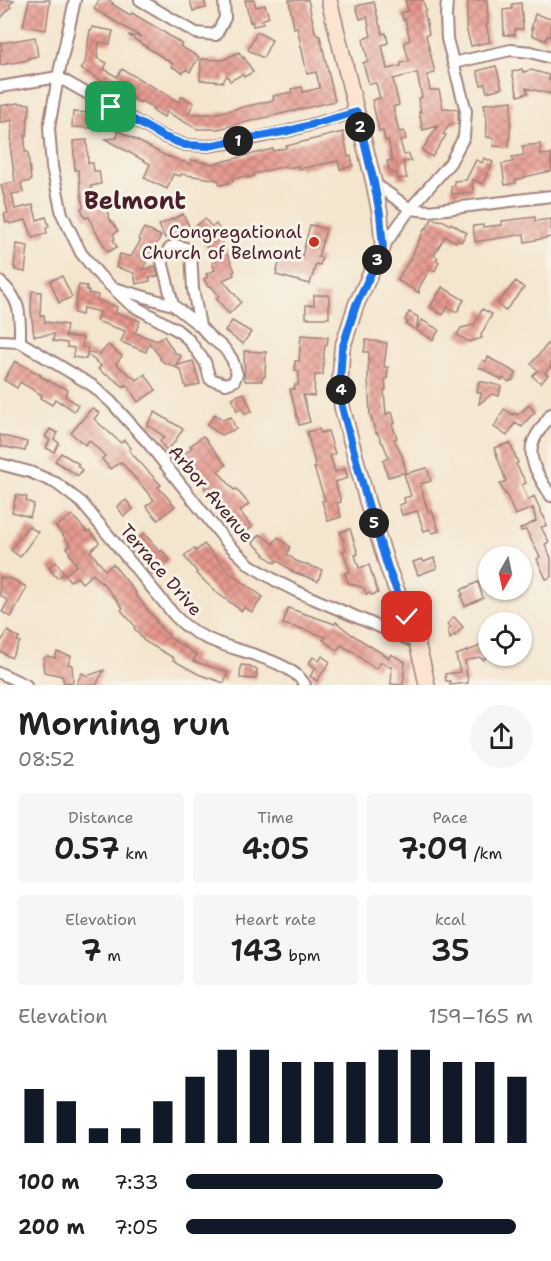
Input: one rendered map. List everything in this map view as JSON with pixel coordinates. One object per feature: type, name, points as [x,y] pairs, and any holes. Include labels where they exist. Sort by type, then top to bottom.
[{"type":"main road","points":[[329,0],[374,183],[383,248],[356,305],[342,349],[340,382],[342,407],[367,501],[417,644],[426,685]]},
{"type":"street","points":[[75,0],[58,77],[50,128],[52,167],[62,214],[81,253],[99,275],[130,304],[177,330],[188,339],[205,362],[210,379],[226,384],[234,381],[237,374],[232,358],[224,348],[173,305],[114,288]]},
{"type":"street","points":[[140,0],[196,33],[216,35],[225,18],[224,0]]},
{"type":"street","points":[[383,248],[410,209],[450,163],[464,137],[466,111],[447,39],[447,0]]},
{"type":"street","points":[[453,63],[511,50],[531,52],[551,58]]},
{"type":"street","points":[[0,87],[58,77],[164,137],[185,145],[208,146],[247,140],[357,112]]},
{"type":"street","points":[[374,183],[410,209],[429,211],[551,196]]},
{"type":"street","points":[[173,305],[162,261],[169,249],[176,245],[191,252],[193,289],[200,326]]},
{"type":"street","points":[[0,282],[17,301],[20,342]]},
{"type":"street","name":"Arbor Avenue","points":[[0,341],[20,342],[93,386],[111,402],[228,544],[250,565],[298,592],[417,644]]},
{"type":"street","points":[[551,414],[548,427],[535,438],[532,445],[532,456],[538,475],[551,496]]},
{"type":"street","name":"Terrace Drive","points":[[0,464],[30,472],[56,483],[82,503],[175,616],[193,632],[281,666],[302,679],[305,685]]},
{"type":"street","points":[[0,673],[26,685]]},
{"type":"building","points":[[0,0],[14,0],[0,19]]},
{"type":"building","points":[[29,0],[50,0],[46,30],[23,26]]},
{"type":"building","points":[[99,0],[109,0],[130,15],[132,13],[199,57],[190,72],[186,69],[183,73],[171,66],[173,64],[128,35],[141,37],[94,9]]},
{"type":"building","points":[[190,0],[204,0],[206,8],[193,11]]},
{"type":"building","points":[[245,0],[254,0],[256,7],[265,5],[269,17],[262,20],[263,24],[253,26],[252,21],[250,22]]},
{"type":"building","points":[[289,0],[308,0],[315,32],[320,36],[335,101],[218,129],[197,129],[167,112],[164,117],[152,110],[154,108],[141,101],[140,103],[81,69],[85,63],[92,27],[113,31],[110,44],[99,42],[97,58],[107,63],[104,69],[117,77],[122,69],[179,102],[182,96],[194,103],[188,114],[213,114],[274,100],[273,96],[292,92],[291,89],[302,87],[303,92],[320,88],[316,72],[307,74]]},
{"type":"building","points":[[405,0],[423,0],[429,34],[426,35],[435,73],[427,75],[430,90],[439,90],[443,108],[458,109],[458,124],[450,124],[432,157],[422,150],[438,126],[423,130],[418,99],[422,97],[417,73],[393,79],[399,105],[393,107],[399,132],[404,131],[406,139],[400,141],[404,155],[409,154],[411,161],[403,162],[407,178],[398,179],[397,173],[390,172],[387,161],[392,160],[388,140],[385,141],[383,131],[379,131],[372,100],[380,98],[376,83],[369,84],[363,63],[368,61],[363,39],[371,36],[367,17],[360,19],[356,6],[374,2],[382,34],[386,33],[388,43],[382,45],[387,69],[401,66],[401,63],[409,61],[404,42],[410,40],[405,19],[403,20],[401,13],[408,11]]},
{"type":"building","points":[[468,0],[487,0],[488,24],[486,24],[490,42],[471,46],[466,28]]},
{"type":"building","points":[[521,3],[523,29],[515,29],[515,35],[504,35],[503,10],[512,9],[512,4]]},
{"type":"building","points":[[535,14],[551,19],[551,37],[547,36],[546,41],[532,35],[533,28],[531,29]]},
{"type":"building","points":[[257,32],[272,40],[263,58],[248,50]]},
{"type":"building","points":[[35,37],[38,56],[28,58],[29,60],[0,65],[1,43]]},
{"type":"building","points":[[239,52],[253,72],[230,81],[227,75],[223,82],[200,80],[201,59],[223,60]]},
{"type":"building","points":[[496,66],[502,88],[487,92],[485,84],[481,85],[477,71]]},
{"type":"building","points":[[522,69],[523,72],[531,70],[549,75],[551,94],[526,88],[528,93],[518,96],[512,72]]},
{"type":"building","points":[[512,101],[509,147],[493,146],[494,138],[486,137],[487,123],[484,104]]},
{"type":"building","points":[[30,104],[25,152],[28,152],[31,181],[21,183],[23,192],[12,194],[15,209],[33,205],[37,220],[46,217],[49,226],[46,228],[47,233],[33,238],[26,220],[6,223],[4,214],[8,213],[1,185],[15,182],[11,152],[12,120],[0,123],[0,106]]},
{"type":"building","points":[[73,112],[92,113],[91,128],[72,127]]},
{"type":"building","points":[[117,130],[168,157],[191,165],[191,160],[213,164],[273,149],[273,151],[286,148],[286,146],[343,132],[348,157],[351,156],[353,166],[340,169],[338,161],[299,169],[298,166],[286,168],[285,166],[253,174],[254,176],[247,178],[246,176],[232,179],[233,182],[220,185],[218,180],[173,174],[167,189],[144,178],[150,164],[105,139],[117,138]]},
{"type":"building","points":[[87,140],[88,163],[93,163],[94,171],[99,171],[101,184],[91,186],[94,203],[103,200],[111,222],[118,231],[113,234],[117,247],[108,252],[89,217],[85,218],[81,208],[83,207],[78,170],[75,170],[73,141]]},
{"type":"building","points":[[540,144],[541,155],[551,154],[551,171],[524,177],[515,180],[516,183],[505,185],[502,164],[513,162],[512,157],[524,155],[522,146]]},
{"type":"building","points":[[484,158],[493,162],[482,184],[472,179],[473,192],[452,194],[451,186],[455,186],[454,181],[466,180],[476,160],[482,163]]},
{"type":"building","points":[[183,214],[189,226],[165,238],[159,225]]},
{"type":"building","points":[[535,217],[535,221],[551,219],[551,237],[525,242],[524,234],[475,242],[473,226],[502,225],[502,221]]},
{"type":"building","points":[[205,219],[212,227],[216,224],[220,230],[217,232],[235,271],[234,275],[223,280],[241,302],[229,314],[216,298],[219,296],[211,286],[208,287],[204,279],[208,277],[206,274],[215,270],[212,263],[216,261],[193,228]]},
{"type":"building","points":[[432,219],[444,221],[450,225],[451,223],[467,233],[461,242],[445,236],[434,255],[438,258],[436,261],[439,262],[435,271],[431,269],[428,272],[419,288],[419,293],[397,280]]},
{"type":"building","name":"Congregational Church of Belmont","points":[[310,225],[326,229],[318,257],[322,258],[320,265],[316,264],[310,284],[276,275],[281,255],[301,260]]},
{"type":"building","points":[[144,228],[161,236],[142,270],[155,266],[158,276],[149,278],[150,281],[136,284],[134,273],[116,267],[120,254],[131,257],[141,240],[138,239]]},
{"type":"building","points":[[17,244],[28,246],[25,272],[15,270],[14,267]]},
{"type":"building","points":[[62,276],[72,297],[59,303],[50,281]]},
{"type":"building","points":[[516,281],[524,288],[505,311],[497,304]]},
{"type":"building","points":[[79,285],[87,286],[88,293],[98,295],[97,300],[117,307],[115,313],[140,321],[135,333],[157,341],[164,336],[174,352],[181,356],[175,366],[193,361],[200,384],[186,388],[181,370],[160,359],[149,343],[146,352],[121,342],[125,331],[96,321],[100,312],[83,308],[82,315],[74,313]]},
{"type":"building","points":[[442,287],[464,300],[457,312],[448,307],[443,315],[430,307]]},
{"type":"building","points":[[32,291],[41,292],[40,316],[44,315],[45,322],[67,325],[65,336],[83,338],[82,347],[88,348],[87,352],[100,354],[108,345],[122,356],[116,364],[137,380],[145,374],[156,390],[138,402],[126,384],[124,387],[98,369],[101,366],[87,354],[86,359],[73,357],[74,348],[67,347],[67,343],[53,341],[54,334],[34,336],[31,310]]},
{"type":"building","points":[[314,295],[329,295],[329,318],[306,318],[306,305],[314,305]]},
{"type":"building","points":[[482,309],[492,314],[481,335],[482,338],[469,342],[457,335],[461,328],[474,325]]},
{"type":"building","points":[[409,312],[418,317],[417,329],[422,320],[439,330],[433,340],[406,324],[408,322],[405,320]]},
{"type":"building","points":[[232,321],[251,332],[243,344],[225,331]]},
{"type":"building","points":[[301,335],[328,337],[327,345],[325,345],[323,375],[315,375],[314,396],[303,395],[310,422],[299,425],[290,389],[298,385],[299,371],[295,370],[295,361],[299,361]]},
{"type":"building","points":[[366,340],[387,343],[384,367],[388,367],[387,379],[385,379],[386,390],[384,390],[386,414],[392,412],[395,423],[392,424],[397,438],[394,439],[402,455],[406,472],[388,477],[383,460],[389,458],[376,433],[370,414],[369,352],[364,352]]},
{"type":"building","points":[[551,340],[551,366],[545,373],[548,375],[541,383],[532,376],[538,370],[531,364]]},
{"type":"building","points":[[244,351],[266,352],[265,377],[262,377],[262,381],[245,381]]},
{"type":"building","points":[[488,357],[516,373],[512,381],[509,382],[503,378],[502,380],[479,367],[483,360],[486,362]]},
{"type":"building","points":[[15,361],[68,390],[65,396],[78,405],[74,411],[55,399],[52,405],[40,398],[42,395],[20,382],[17,388],[4,380]]},
{"type":"building","points":[[479,381],[501,386],[499,396],[492,394],[479,404],[481,393],[477,392]]},
{"type":"building","points":[[244,393],[252,411],[245,414],[242,408],[237,411],[232,398]]},
{"type":"building","points":[[529,405],[535,412],[522,427],[515,423],[507,436],[494,427],[504,409],[517,415]]},
{"type":"building","points":[[92,408],[99,413],[94,419],[121,443],[124,440],[131,448],[129,450],[161,485],[158,487],[175,506],[158,520],[146,506],[154,500],[121,462],[110,469],[102,459],[105,456],[89,440],[85,445],[71,433]]},
{"type":"building","points":[[155,412],[183,429],[166,450],[160,441],[165,437],[147,425]]},
{"type":"building","points":[[215,414],[223,420],[231,417],[236,429],[221,435],[207,425]]},
{"type":"building","points":[[50,429],[58,433],[54,439],[59,443],[54,452],[46,448],[50,440],[45,437]]},
{"type":"building","points":[[319,429],[321,433],[328,431],[335,454],[330,455],[335,472],[345,469],[348,478],[335,482],[341,502],[337,503],[341,517],[328,521],[322,501],[325,500],[314,468],[316,468],[307,432]]},
{"type":"building","points":[[0,435],[27,442],[25,451],[0,446]]},
{"type":"building","points":[[203,436],[226,465],[218,471],[249,504],[240,511],[252,527],[242,534],[238,528],[236,530],[204,487],[207,484],[193,463],[191,464],[183,455]]},
{"type":"building","points":[[510,443],[518,463],[516,464],[526,483],[522,485],[528,500],[534,496],[544,516],[546,526],[541,527],[549,542],[545,544],[551,558],[551,577],[546,579],[537,559],[540,557],[526,530],[521,531],[520,529],[536,521],[533,508],[515,515],[500,484],[506,481],[494,448]]},
{"type":"building","points":[[61,453],[79,464],[77,466],[82,470],[78,476],[55,461]]},
{"type":"building","points":[[427,468],[431,481],[420,484],[428,512],[432,511],[439,531],[432,533],[430,529],[424,531],[417,511],[402,515],[399,505],[405,503],[404,498],[411,496],[404,474]]},
{"type":"building","points":[[16,495],[27,497],[26,501],[34,504],[30,517],[12,512]]},
{"type":"building","points":[[126,500],[133,509],[124,516],[117,507]]},
{"type":"building","points":[[72,515],[99,542],[90,551],[105,570],[113,564],[156,622],[169,635],[168,637],[197,655],[193,661],[228,672],[224,683],[198,674],[144,641],[121,610],[123,608],[93,574],[82,583],[77,577],[70,581],[65,575],[77,565],[67,548],[71,545],[56,527]]},
{"type":"building","points":[[28,526],[38,532],[20,557],[11,550]]},
{"type":"building","points":[[350,529],[358,554],[355,555],[359,568],[369,565],[378,593],[366,594],[364,588],[348,583],[345,573],[350,572],[340,532]]},
{"type":"building","points":[[144,533],[170,560],[152,575],[146,568],[152,563],[140,549],[134,554],[128,547]]},
{"type":"building","points":[[260,534],[273,544],[278,537],[290,547],[287,554],[296,561],[322,570],[318,581],[293,572],[277,560],[275,563],[264,555],[253,543]]},
{"type":"building","points":[[204,544],[230,573],[263,597],[252,612],[244,607],[242,611],[216,592],[196,573],[184,556],[194,548],[196,551]]},
{"type":"building","points":[[434,558],[437,568],[418,575],[413,562],[422,559],[424,562]]},
{"type":"building","points":[[56,562],[64,573],[57,578],[48,567]]},
{"type":"building","points":[[0,577],[10,578],[25,586],[26,589],[11,617],[2,612],[8,601],[0,595]]},
{"type":"building","points":[[478,582],[478,600],[465,606],[461,590]]},
{"type":"building","points":[[288,608],[335,624],[336,622],[389,658],[391,654],[405,662],[403,685],[391,684],[392,668],[381,662],[376,669],[341,645],[337,650],[323,640],[326,637],[283,624]]},
{"type":"building","points":[[454,617],[463,627],[450,639],[448,630],[451,628],[447,624]]},
{"type":"building","points":[[8,631],[19,638],[17,641],[20,642],[11,658],[0,651],[0,643]]},
{"type":"building","points":[[478,647],[478,657],[465,661],[468,683],[450,685],[450,681],[446,681],[445,674],[460,672],[456,655]]},
{"type":"building","points":[[57,652],[71,656],[68,664],[72,665],[73,682],[64,683],[62,676],[44,672],[43,659],[47,656],[55,658]]},
{"type":"building","points":[[322,656],[330,662],[317,681],[310,676],[316,668],[309,663],[313,657],[319,661]]},
{"type":"building","points":[[241,665],[257,669],[256,679],[240,678]]},
{"type":"building","points":[[104,670],[96,685],[76,685],[82,673],[87,676]]},
{"type":"place","name":"Congregational Church of Belmont","points":[[314,242]]},
{"type":"district","name":"Belmont","points":[[135,201]]},
{"type":"route","points":[[111,107],[164,137],[185,145],[208,146],[288,131],[357,112],[380,214],[383,248],[356,305],[342,349],[340,382],[342,407],[367,501],[388,568],[407,617]]}]
